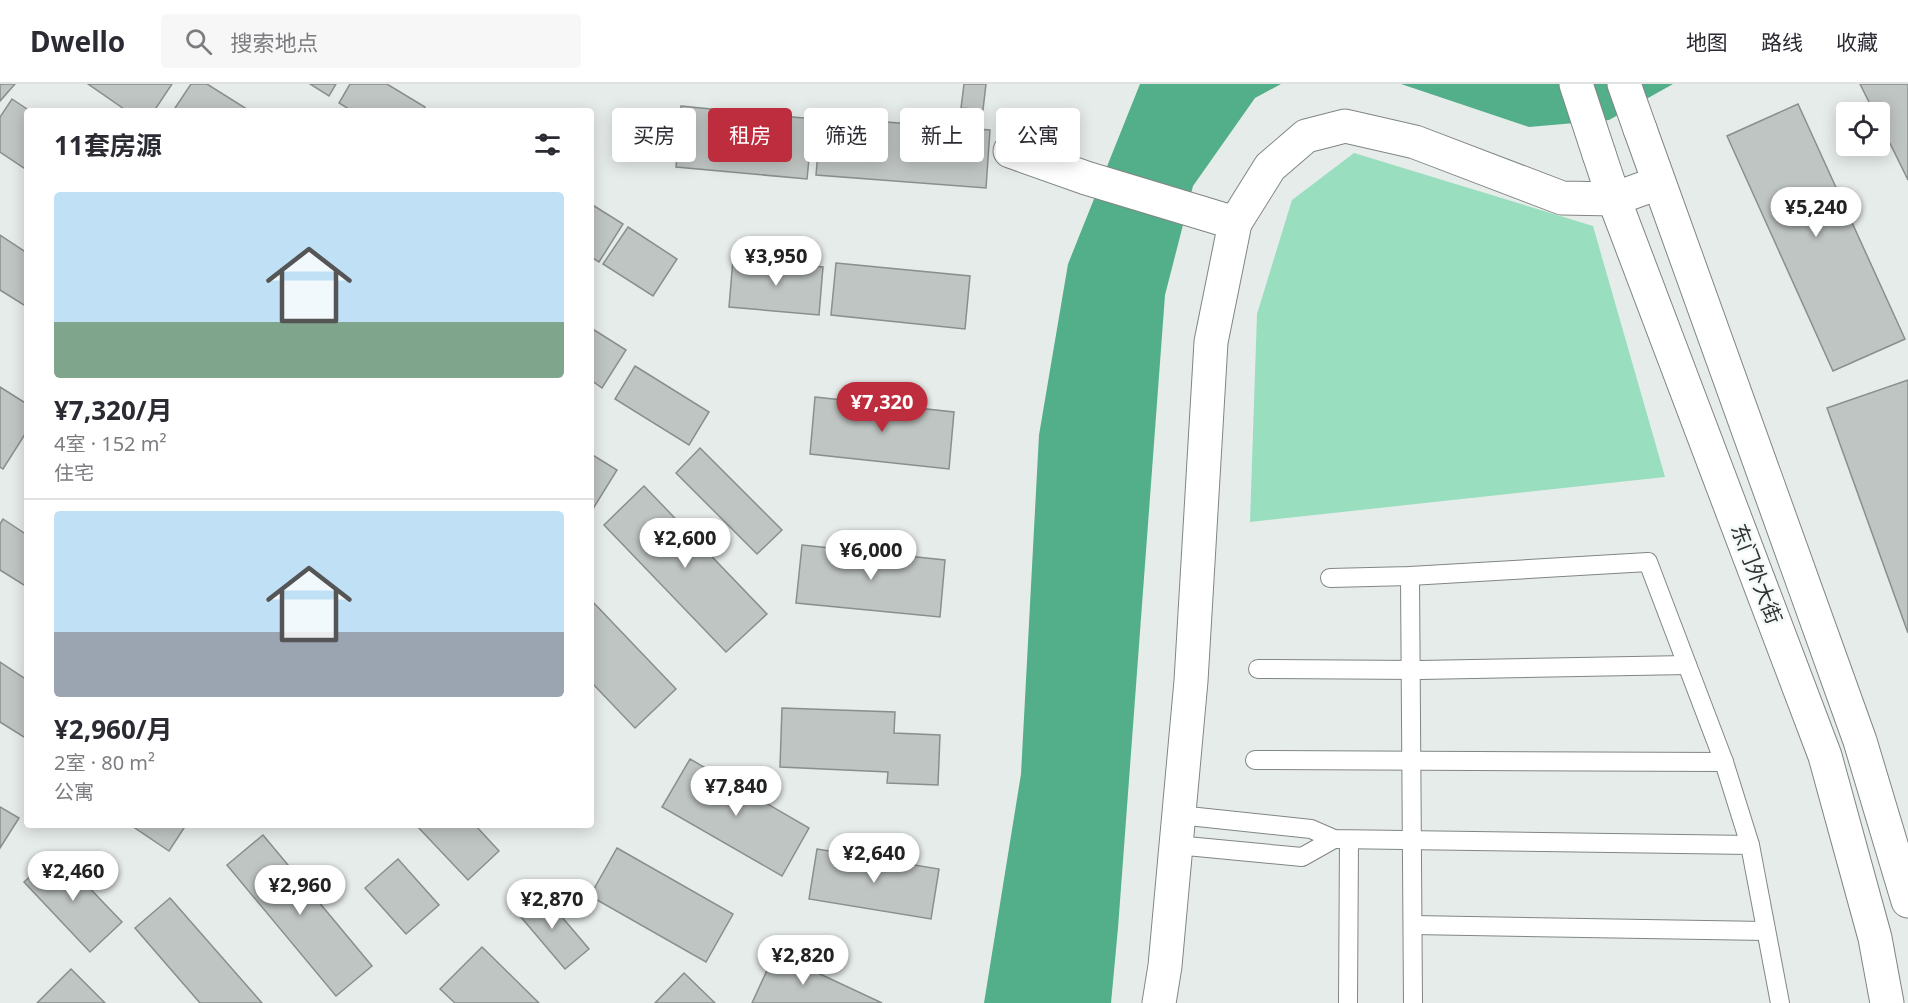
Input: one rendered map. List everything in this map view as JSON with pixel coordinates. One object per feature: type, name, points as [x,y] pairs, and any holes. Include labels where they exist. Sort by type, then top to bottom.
[{"type":"main road","name":"东门外大街","points":[[1576,84],[1614,198],[1825,756],[1875,938],[1887,1003]]},
{"type":"main road","name":"东门外大街","points":[[1624,84],[1860,741],[1908,902]]},
{"type":"main road","points":[[1159,1003],[1165,966],[1191,681],[1211,342],[1228,221],[1270,167],[1306,136],[1345,126],[1415,142],[1562,198],[1614,198],[1658,183]]},
{"type":"main road","points":[[1041,162],[1228,221]]},
{"type":"lane","points":[[1330,578],[1410,576],[1648,562],[1724,762],[1750,845],[1780,1003]]},
{"type":"lane","points":[[1410,576],[1413,1003]]},
{"type":"lane","points":[[1258,669],[1688,665]]},
{"type":"lane","points":[[1255,760],[1724,762]]},
{"type":"lane","points":[[1177,830],[1306,829],[1341,839],[1413,841],[1750,845]]},
{"type":"lane","points":[[1177,830],[1302,857],[1341,839]]},
{"type":"lane","points":[[1341,839],[1348,1003]]},
{"type":"lane","points":[[1413,925],[1766,931]]},
{"type":"shaded area","points":[[1140,84],[1281,84],[1255,98],[1193,186],[1165,295],[1111,1003],[984,1003],[1021,774],[1039,435],[1068,264]]},
{"type":"shaded area","points":[[1401,84],[1673,84],[1609,120],[1529,127]]},
{"type":"shaded area","points":[[1354,153],[1593,226],[1665,477],[1250,522],[1257,314],[1292,200]]},
{"type":"building","points":[[0,84],[15,84],[0,101]]},
{"type":"building","points":[[88,84],[172,84],[156,108],[123,108]]},
{"type":"building","points":[[191,84],[207,84],[245,108],[175,108]]},
{"type":"building","points":[[310,84],[336,84],[329,96]]},
{"type":"building","points":[[350,84],[387,84],[425,107],[347,108],[339,103]]},
{"type":"building","points":[[964,84],[986,84],[983,108],[961,108]]},
{"type":"building","points":[[1860,84],[1908,84],[1908,180],[1890,143],[1890,102],[1869,102]]},
{"type":"building","points":[[12,99],[26,108],[24,168],[0,152],[0,117]]},
{"type":"building","points":[[1798,104],[1905,339],[1833,371],[1727,136]]},
{"type":"building","points":[[681,106],[708,109],[708,162],[792,162],[792,117],[804,118],[804,162],[809,162],[807,179],[676,167],[676,162],[696,162],[696,108],[681,108]]},
{"type":"building","points":[[888,122],[900,123],[900,162],[984,162],[984,130],[990,130],[986,188],[816,175],[817,162],[888,162]]},
{"type":"building","points":[[594,206],[623,224],[599,262],[594,259]]},
{"type":"building","points":[[628,227],[677,259],[653,296],[603,264]]},
{"type":"building","points":[[0,235],[24,251],[24,305],[0,290]]},
{"type":"building","points":[[733,259],[823,267],[819,315],[729,307]]},
{"type":"building","points":[[836,263],[970,276],[965,329],[831,315]]},
{"type":"building","points":[[594,330],[626,350],[602,388],[594,382]]},
{"type":"building","points":[[635,366],[709,412],[689,445],[615,399]]},
{"type":"building","points":[[1908,380],[1908,633],[1827,408]]},
{"type":"building","points":[[0,387],[24,402],[24,436],[3,469],[0,467]]},
{"type":"building","points":[[815,397],[954,412],[949,469],[810,454]]},
{"type":"building","points":[[700,448],[782,530],[757,554],[676,473]]},
{"type":"building","points":[[594,456],[617,470],[594,507]]},
{"type":"building","points":[[644,486],[767,614],[726,652],[604,525]]},
{"type":"building","points":[[3,519],[24,533],[24,585],[0,570],[0,524]]},
{"type":"building","points":[[802,545],[945,560],[940,617],[796,603]]},
{"type":"building","points":[[594,603],[676,689],[635,728],[594,685]]},
{"type":"building","points":[[0,662],[24,678],[24,737],[0,722]]},
{"type":"building","points":[[782,708],[895,712],[894,733],[940,735],[938,785],[887,783],[888,772],[780,767]]},
{"type":"building","points":[[690,759],[809,828],[782,876],[662,807]]},
{"type":"building","points":[[0,807],[19,818],[0,848]]},
{"type":"building","points":[[135,828],[184,828],[169,851]]},
{"type":"building","points":[[419,828],[478,828],[499,851],[468,880]]},
{"type":"building","points":[[263,835],[372,966],[336,996],[227,865]]},
{"type":"building","points":[[617,848],[733,914],[706,962],[590,896]]},
{"type":"building","points":[[817,849],[939,869],[931,919],[809,899]]},
{"type":"building","points":[[56,853],[122,922],[90,952],[24,882]]},
{"type":"building","points":[[398,859],[439,905],[406,934],[365,888]]},
{"type":"building","points":[[539,890],[589,949],[565,969],[515,910]]},
{"type":"building","points":[[170,898],[262,1003],[200,1003],[135,928]]},
{"type":"building","points":[[482,947],[539,1003],[455,1003],[440,989]]},
{"type":"building","points":[[775,953],[882,1003],[752,1003]]},
{"type":"building","points":[[71,969],[105,1003],[37,1003]]},
{"type":"building","points":[[684,973],[715,1003],[655,1003]]}]
